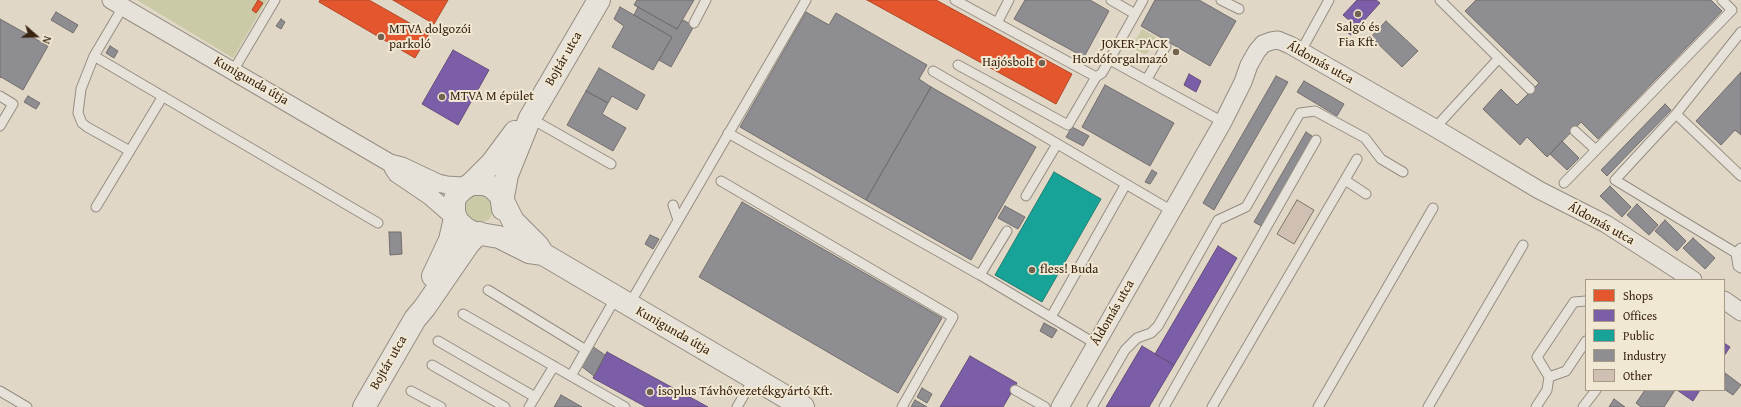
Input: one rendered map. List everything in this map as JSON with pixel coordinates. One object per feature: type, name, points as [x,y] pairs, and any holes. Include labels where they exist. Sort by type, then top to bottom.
[{"type":"street","name":"Bojtár utca","points":[[502,202],[507,175],[530,118],[599,0]]},
{"type":"street","name":"Kunigunda útja","points":[[117,3],[390,163],[402,166],[447,186],[484,184],[492,187],[500,195],[502,202],[513,221],[538,246],[543,254]]},
{"type":"street","name":"Áldomás utca","points":[[1060,407],[1223,122],[1257,51],[1263,44],[1271,41],[1278,40],[1301,51],[1539,190],[1606,224],[1683,277]]},
{"type":"street","name":"Bojtár utca","points":[[472,184],[492,163],[518,128],[530,118]]},
{"type":"street","name":"Kunigunda útja","points":[[390,163],[397,174],[431,198],[456,218],[460,225],[466,229],[499,237],[529,252],[543,254],[803,407]]},
{"type":"street","points":[[456,218],[454,209],[456,196],[463,189],[472,184]]},
{"type":"street","points":[[479,233],[492,229],[498,224],[503,213],[502,202]]},
{"type":"street","name":"Bojtár utca","points":[[415,319],[418,306],[446,250],[456,218]]},
{"type":"street","name":"Bojtár utca","points":[[364,407],[415,319],[425,307],[469,243],[479,233]]},
{"type":"street","points":[[1725,301],[1741,312]]},
{"type":"lane","points":[[233,71],[275,0]]},
{"type":"lane","points":[[694,23],[706,0]]},
{"type":"lane","points":[[571,376],[586,350],[623,301],[678,220],[806,0]]},
{"type":"lane","points":[[955,0],[970,3],[997,23],[1096,77]]},
{"type":"lane","points":[[997,23],[1009,0]]},
{"type":"lane","points":[[1111,0],[1125,3],[1135,14]]},
{"type":"lane","points":[[958,65],[1068,125],[1096,77],[1102,73],[1110,60],[1143,0]]},
{"type":"lane","points":[[1221,0],[1239,9]]},
{"type":"lane","points":[[1301,51],[1328,0]]},
{"type":"lane","points":[[1440,0],[1530,89]]},
{"type":"lane","points":[[1564,183],[1732,10],[1722,0]]},
{"type":"lane","points":[[117,3],[81,89],[78,113],[80,119],[87,127],[130,151]]},
{"type":"lane","points":[[1741,32],[1676,114],[1615,180],[1739,251],[1738,266],[1741,268]]},
{"type":"lane","points":[[1147,79],[1166,46]]},
{"type":"lane","points":[[94,56],[378,223]]},
{"type":"lane","points":[[1435,128],[1499,58]]},
{"type":"lane","points":[[1110,60],[1223,122]]},
{"type":"lane","points":[[933,71],[1172,211]]},
{"type":"lane","points":[[0,96],[13,104],[0,126]]},
{"type":"lane","points":[[96,207],[163,96]]},
{"type":"lane","points":[[1092,407],[1125,350],[1137,338],[1152,333],[1158,326],[1218,220],[1246,207],[1300,113],[1315,111],[1365,138],[1382,159],[1403,172]]},
{"type":"lane","points":[[1676,114],[1741,176]]},
{"type":"lane","points":[[530,118],[611,164]]},
{"type":"lane","points":[[1575,130],[1596,150]]},
{"type":"lane","points":[[728,133],[980,275],[1096,344]]},
{"type":"lane","points":[[1164,407],[1316,140]]},
{"type":"lane","points":[[1026,196],[1057,144]]},
{"type":"lane","points":[[1212,407],[1357,159]]},
{"type":"lane","points":[[1345,180],[1366,194]]},
{"type":"lane","points":[[721,181],[953,318],[902,407]]},
{"type":"lane","points":[[1051,317],[1126,184]]},
{"type":"lane","points":[[673,205],[678,220]]},
{"type":"lane","points":[[1318,407],[1433,208]]},
{"type":"lane","points":[[980,275],[1007,231]]},
{"type":"lane","points":[[1428,407],[1522,245]]},
{"type":"lane","points":[[488,290],[586,350]]},
{"type":"lane","points":[[1536,407],[1547,390],[1550,376],[1538,358],[1574,302],[1585,302]]},
{"type":"lane","points":[[463,314],[625,407]]},
{"type":"lane","points":[[438,341],[535,397]]},
{"type":"lane","points":[[1550,376],[1566,371],[1585,342]]},
{"type":"lane","points":[[432,365],[505,407]]},
{"type":"lane","points":[[529,407],[554,366]]},
{"type":"lane","points":[[737,407],[754,378]]},
{"type":"lane","points":[[411,390],[441,407]]},
{"type":"lane","points":[[1015,390],[1045,407]]},
{"type":"lane","points":[[0,391],[26,407]]},
{"type":"lane","points":[[1583,407],[1595,391]]},
{"type":"green space","points":[[137,0],[267,0],[233,58]]},
{"type":"green space","points":[[1142,29],[1156,37],[1148,53],[1144,54],[1134,49],[1133,45]]},
{"type":"green space","points":[[479,195],[489,199],[493,209],[489,219],[479,223],[469,219],[465,209],[469,199]]},
{"type":"building: Shops","points":[[258,0],[263,3],[256,13],[252,10]]},
{"type":"building: Shops","points":[[320,0],[369,0],[429,34],[415,58],[319,2]]},
{"type":"building: Shops","points":[[393,0],[448,0],[434,24]]},
{"type":"building: Shops","points":[[867,0],[936,0],[1072,74],[1056,104]]},
{"type":"building: Offices","points":[[1357,0],[1376,0],[1380,3],[1351,35],[1343,29],[1350,21],[1343,15]]},
{"type":"building: Offices","points":[[453,50],[489,70],[458,125],[422,104]]},
{"type":"building: Offices","points":[[1189,74],[1201,81],[1196,92],[1184,85]]},
{"type":"building: Offices","points":[[1218,246],[1237,258],[1174,365],[1155,354]]},
{"type":"building: Offices","points":[[1725,344],[1730,347],[1725,354]]},
{"type":"building: Offices","points":[[1142,346],[1174,365],[1149,407],[1106,407]]},
{"type":"building: Offices","name":"isoplus Távhővezetékgyártó Kft.","points":[[607,352],[708,407],[646,407],[593,378]]},
{"type":"building: Offices","points":[[970,356],[1017,383],[1003,407],[940,407]]},
{"type":"building: Offices","points":[[1678,391],[1699,391],[1693,401]]},
{"type":"building: Public","points":[[1054,172],[1101,199],[1042,302],[995,275]]},
{"type":"building: Industry","points":[[637,0],[694,0],[677,29],[634,5]]},
{"type":"building: Industry","points":[[1025,0],[1090,0],[1109,11],[1084,57],[1014,19]]},
{"type":"building: Industry","points":[[1155,0],[1199,0],[1236,21],[1210,66],[1141,26]]},
{"type":"building: Industry","points":[[1476,0],[1711,0],[1722,11],[1598,139],[1581,122],[1547,157],[1527,137],[1520,145],[1483,109],[1501,89],[1517,105],[1539,83],[1465,11]]},
{"type":"building: Industry","points":[[620,7],[672,37],[653,70],[612,47],[624,26],[614,19]]},
{"type":"building: Industry","points":[[638,7],[677,29],[683,20],[694,26],[671,67],[659,60],[672,37],[634,15]]},
{"type":"building: Industry","points":[[56,12],[78,25],[73,33],[51,20]]},
{"type":"building: Industry","points":[[806,12],[829,25],[836,13],[927,65],[919,79],[931,87],[866,200],[740,127]]},
{"type":"building: Industry","points":[[0,19],[48,46],[23,90],[1,77],[0,78]]},
{"type":"building: Industry","points":[[281,19],[285,22],[281,29],[276,26]]},
{"type":"building: Industry","points":[[1386,21],[1418,51],[1402,67],[1371,37]]},
{"type":"building: Industry","points":[[110,46],[118,51],[114,58],[106,53]]},
{"type":"building: Industry","points":[[599,68],[645,95],[637,110],[612,96],[608,103],[586,91]]},
{"type":"building: Industry","points":[[1741,72],[1741,135],[1735,130],[1721,145],[1696,121]]},
{"type":"building: Industry","points":[[1276,76],[1288,82],[1214,210],[1203,203]]},
{"type":"building: Industry","points":[[1304,81],[1344,104],[1337,116],[1297,92]]},
{"type":"building: Industry","points":[[1105,85],[1174,123],[1150,166],[1082,127]]},
{"type":"building: Industry","points":[[931,87],[1036,147],[971,260],[866,200]]},
{"type":"building: Industry","points":[[586,91],[608,103],[602,114],[626,128],[613,151],[567,125]]},
{"type":"building: Industry","points":[[28,96],[40,103],[36,109],[24,102]]},
{"type":"building: Industry","points":[[1665,104],[1671,110],[1607,176],[1601,170]]},
{"type":"building: Industry","points":[[1072,127],[1089,136],[1083,146],[1066,137]]},
{"type":"building: Industry","points":[[1306,132],[1315,138],[1263,227],[1254,222]]},
{"type":"building: Industry","points":[[1562,141],[1579,158],[1567,170],[1550,154]]},
{"type":"building: Industry","points":[[1152,170],[1157,173],[1150,184],[1145,182]]},
{"type":"building: Industry","points":[[1610,186],[1631,207],[1622,217],[1600,196]]},
{"type":"building: Industry","points":[[742,202],[942,318],[898,393],[699,277]]},
{"type":"building: Industry","points":[[1637,204],[1658,225],[1649,235],[1627,215]]},
{"type":"building: Industry","points":[[1005,206],[1025,217],[1018,229],[998,218]]},
{"type":"building: Industry","points":[[1665,220],[1686,241],[1677,251],[1655,231]]},
{"type":"building: Industry","points":[[389,232],[401,232],[402,254],[390,255]]},
{"type":"building: Industry","points":[[650,235],[659,239],[653,249],[645,244]]},
{"type":"building: Industry","points":[[1693,238],[1715,258],[1705,269],[1683,248]]},
{"type":"building: Industry","points":[[1044,323],[1057,330],[1052,338],[1040,331]]},
{"type":"building: Industry","points":[[592,346],[605,355],[594,376],[581,366]]},
{"type":"building: Industry","points":[[1725,373],[1741,385],[1733,395],[1725,390]]},
{"type":"building: Industry","points":[[922,388],[932,394],[927,403],[917,397]]},
{"type":"building: Industry","points":[[1644,391],[1674,391],[1664,407],[1641,407],[1636,403]]},
{"type":"building: Industry","points":[[561,395],[582,407],[554,407]]},
{"type":"building: Industry","points":[[1614,399],[1625,407],[1609,407]]},
{"type":"building: Industry","points":[[915,400],[927,407],[911,407]]},
{"type":"building: Other","points":[[1297,200],[1314,210],[1294,244],[1277,234]]},
{"type":"place","name":"Salgó és Fia Kft.","points":[[1358,14]]},
{"type":"place","name":"MTVA dolgozói parkoló","points":[[381,37]]},
{"type":"place","name":"JOKER-PACK Hordóforgalmazó","points":[[1176,52]]},
{"type":"place","name":"Hajósbolt","points":[[1042,63]]},
{"type":"place","name":"MTVA M épület","points":[[442,97]]},
{"type":"place","name":"fless! Buda","points":[[1032,270]]},
{"type":"place","name":"isoplus Távhővezetékgyártó Kft.","points":[[650,392]]}]
